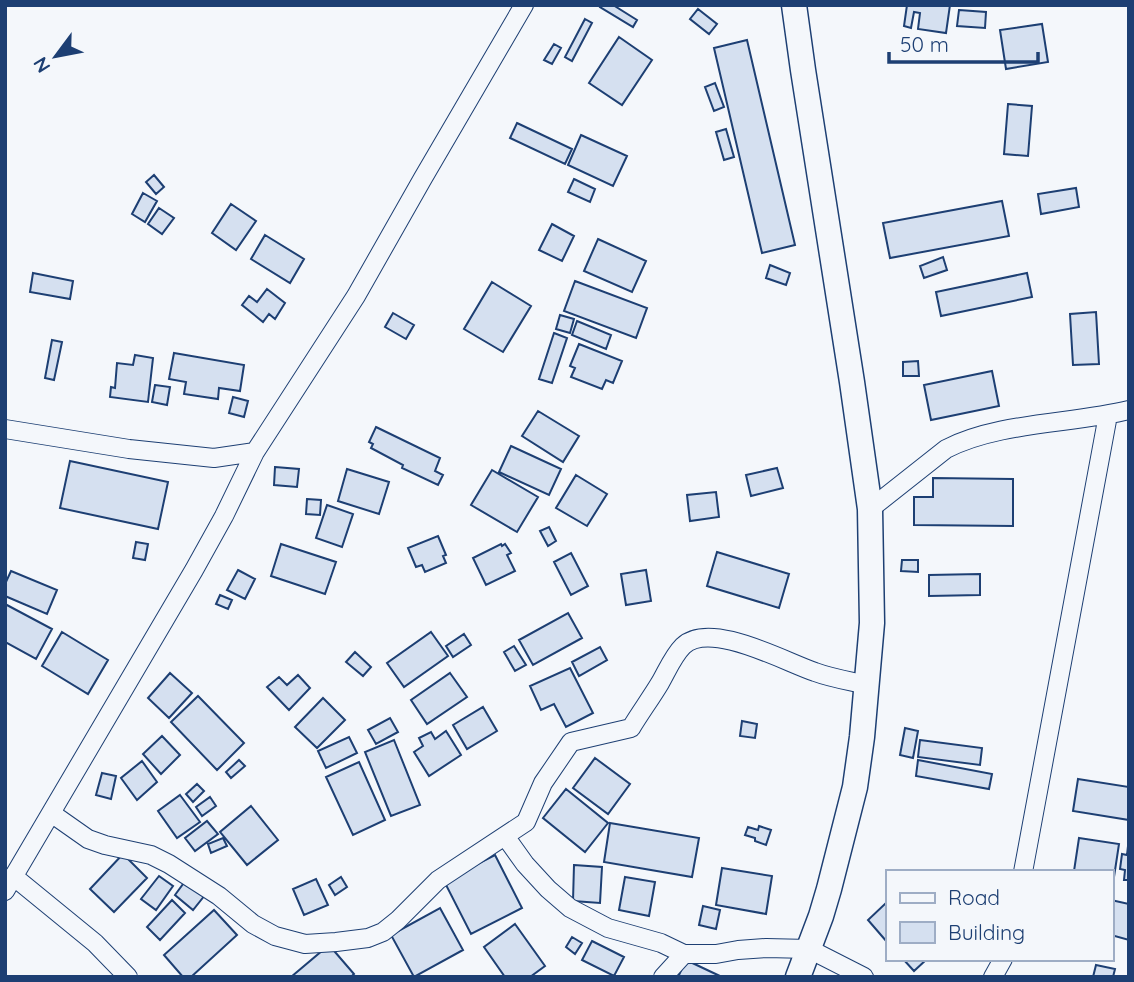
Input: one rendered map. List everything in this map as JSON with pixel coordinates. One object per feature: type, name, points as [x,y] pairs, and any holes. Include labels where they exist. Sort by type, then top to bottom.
[{"type":"street","points":[[128,977],[96,943],[9,884],[194,570],[255,452],[356,296],[524,5]]},
{"type":"street","points":[[794,5],[870,509],[872,622],[855,787],[830,889],[798,977]]},
{"type":"street","points":[[870,509],[946,449],[959,443],[999,431],[1129,410]]},
{"type":"street","points":[[1023,870],[1108,415]]},
{"type":"street","points":[[5,429],[129,449],[214,458],[255,452]]},
{"type":"street","points":[[51,813],[88,839],[151,855],[169,864],[219,896],[253,925],[275,936],[305,944],[368,938],[383,932],[398,920],[438,880],[526,822],[543,783],[571,742],[631,728],[685,644],[696,639],[716,638],[757,648],[817,673],[867,685]]},
{"type":"street","points":[[505,836],[525,864],[570,908],[608,928],[661,943],[684,954],[716,954],[766,948],[809,949],[864,977]]},
{"type":"street","points":[[663,977],[684,954]]},
{"type":"street","points":[[993,977],[1002,961]]},
{"type":"building","points":[[613,5],[637,20],[633,27],[600,7]]},
{"type":"building","points":[[907,5],[950,5],[946,33],[918,29],[920,13],[914,12],[911,28],[904,26]]},
{"type":"building","points":[[698,9],[717,24],[709,34],[690,19]]},
{"type":"building","points":[[959,10],[986,12],[985,28],[957,26]]},
{"type":"building","points":[[585,19],[592,23],[572,61],[565,57]]},
{"type":"building","points":[[1042,24],[1048,62],[1006,69],[1000,30]]},
{"type":"building","points":[[619,37],[652,60],[622,105],[589,83]]},
{"type":"building","points":[[747,40],[795,245],[762,253],[714,48]]},
{"type":"building","points":[[554,44],[561,48],[552,64],[544,60]]},
{"type":"building","points":[[715,83],[724,107],[714,111],[705,87]]},
{"type":"building","points":[[1008,104],[1032,106],[1028,156],[1004,154]]},
{"type":"building","points":[[517,123],[572,149],[565,164],[510,138]]},
{"type":"building","points":[[726,129],[734,157],[724,160],[716,132]]},
{"type":"building","points":[[581,135],[627,156],[613,186],[568,165]]},
{"type":"building","points":[[154,175],[164,187],[156,194],[146,182]]},
{"type":"building","points":[[574,179],[595,189],[590,202],[568,192]]},
{"type":"building","points":[[1076,188],[1079,207],[1041,214],[1038,194]]},
{"type":"building","points":[[143,193],[157,201],[145,222],[132,214]]},
{"type":"building","points":[[1002,201],[1009,236],[890,258],[883,223]]},
{"type":"building","points":[[231,204],[256,221],[236,250],[212,233]]},
{"type":"building","points":[[159,208],[174,218],[162,234],[148,224]]},
{"type":"building","points":[[552,224],[574,236],[562,261],[539,250]]},
{"type":"building","points":[[265,235],[304,259],[290,283],[251,259]]},
{"type":"building","points":[[598,239],[646,261],[632,292],[584,271]]},
{"type":"building","points":[[943,257],[947,270],[924,278],[920,266]]},
{"type":"building","points":[[770,265],[790,273],[786,285],[766,278]]},
{"type":"building","points":[[33,273],[73,281],[70,299],[30,292]]},
{"type":"building","points":[[1027,273],[1032,297],[941,316],[936,292]]},
{"type":"building","points":[[575,281],[647,308],[636,338],[564,311]]},
{"type":"building","points":[[492,282],[531,306],[503,352],[464,329]]},
{"type":"building","points":[[267,289],[285,303],[275,319],[269,314],[263,322],[242,305],[249,296],[257,302]]},
{"type":"building","points":[[1096,312],[1099,364],[1073,365],[1070,314]]},
{"type":"building","points":[[393,313],[414,325],[406,339],[385,327]]},
{"type":"building","points":[[560,315],[574,319],[570,333],[556,329]]},
{"type":"building","points":[[577,321],[611,335],[606,349],[572,335]]},
{"type":"building","points":[[554,333],[567,338],[552,383],[539,379]]},
{"type":"building","points":[[52,340],[62,342],[54,380],[45,378]]},
{"type":"building","points":[[579,344],[622,361],[613,383],[606,380],[602,389],[571,377],[575,368],[570,366]]},
{"type":"building","points":[[174,353],[244,365],[240,391],[219,388],[218,399],[184,394],[186,382],[169,379]]},
{"type":"building","points":[[135,355],[153,358],[148,402],[110,397],[111,387],[115,388],[117,363],[133,365]]},
{"type":"building","points":[[918,361],[919,376],[903,376],[903,362]]},
{"type":"building","points":[[992,371],[999,406],[931,420],[924,385]]},
{"type":"building","points":[[155,385],[170,387],[167,405],[152,402]]},
{"type":"building","points":[[233,397],[248,401],[244,417],[229,413]]},
{"type":"building","points":[[538,411],[579,436],[563,462],[522,436]]},
{"type":"building","points":[[376,427],[440,458],[435,471],[443,475],[438,485],[402,468],[403,465],[371,448],[373,444],[369,442]]},
{"type":"building","points":[[511,446],[561,469],[549,495],[499,472]]},
{"type":"building","points":[[70,461],[168,482],[158,529],[60,508]]},
{"type":"building","points":[[275,467],[299,469],[297,487],[274,485]]},
{"type":"building","points":[[777,468],[783,488],[751,496],[746,475]]},
{"type":"building","points":[[347,469],[389,482],[379,514],[338,501]]},
{"type":"building","points":[[492,470],[538,497],[517,532],[471,505]]},
{"type":"building","points":[[576,475],[607,494],[587,526],[556,508]]},
{"type":"building","points":[[933,478],[1013,479],[1013,526],[914,525],[914,497],[933,497]]},
{"type":"building","points":[[716,492],[719,517],[690,521],[687,495]]},
{"type":"building","points":[[307,499],[321,500],[320,515],[306,514]]},
{"type":"building","points":[[327,505],[353,514],[342,547],[316,538]]},
{"type":"building","points":[[549,527],[556,541],[548,546],[540,531]]},
{"type":"building","points":[[438,536],[446,555],[443,556],[446,563],[425,572],[422,565],[416,567],[408,548]]},
{"type":"building","points":[[136,542],[148,544],[145,560],[133,558]]},
{"type":"building","points":[[281,544],[336,562],[325,594],[271,576]]},
{"type":"building","points":[[505,544],[511,553],[507,555],[515,571],[486,585],[473,558]]},
{"type":"building","points":[[717,552],[789,574],[779,608],[707,586]]},
{"type":"building","points":[[571,553],[588,586],[571,595],[554,562]]},
{"type":"building","points":[[902,560],[918,560],[918,572],[901,571]]},
{"type":"building","points":[[238,570],[255,579],[245,599],[227,590]]},
{"type":"building","points":[[646,570],[651,601],[626,605],[621,574]]},
{"type":"building","points":[[11,571],[57,590],[47,614],[5,596],[5,584]]},
{"type":"building","points":[[980,574],[980,595],[929,596],[929,575]]},
{"type":"building","points":[[220,595],[232,600],[228,609],[216,604]]},
{"type":"building","points":[[5,604],[52,629],[36,659],[5,642]]},
{"type":"building","points":[[568,613],[582,638],[533,665],[519,640]]},
{"type":"building","points":[[62,632],[108,660],[88,694],[42,666]]},
{"type":"building","points":[[431,632],[448,656],[404,687],[387,663]]},
{"type":"building","points":[[464,634],[471,645],[453,657],[446,646]]},
{"type":"building","points":[[514,646],[526,665],[515,671],[504,652]]},
{"type":"building","points":[[600,647],[607,660],[579,676],[572,662]]},
{"type":"building","points":[[355,652],[371,667],[363,676],[346,662]]},
{"type":"building","points":[[570,668],[593,713],[566,727],[554,704],[541,710],[530,686]]},
{"type":"building","points":[[170,673],[192,693],[169,718],[148,698]]},
{"type":"building","points":[[450,673],[467,697],[427,724],[411,700]]},
{"type":"building","points":[[298,675],[310,688],[289,710],[267,687],[279,677],[287,685]]},
{"type":"building","points":[[198,696],[244,743],[217,770],[171,722]]},
{"type":"building","points":[[323,698],[345,720],[317,748],[295,727]]},
{"type":"building","points":[[483,707],[497,731],[467,749],[453,725]]},
{"type":"building","points":[[390,718],[398,732],[376,744],[368,730]]},
{"type":"building","points":[[742,721],[757,724],[755,738],[740,736]]},
{"type":"building","points":[[905,728],[918,731],[913,758],[900,755]]},
{"type":"building","points":[[446,731],[461,755],[429,776],[414,752],[423,746],[419,738],[431,732],[435,739]]},
{"type":"building","points":[[162,736],[180,755],[161,774],[143,754]]},
{"type":"building","points":[[349,737],[357,753],[326,768],[318,751]]},
{"type":"building","points":[[394,740],[420,805],[391,816],[365,752]]},
{"type":"building","points":[[920,740],[982,748],[980,765],[918,757]]},
{"type":"building","points":[[595,758],[630,784],[608,814],[573,788]]},
{"type":"building","points":[[239,760],[245,766],[231,778],[226,772]]},
{"type":"building","points":[[918,760],[992,774],[989,789],[916,776]]},
{"type":"building","points":[[142,761],[157,782],[137,800],[121,778]]},
{"type":"building","points":[[359,762],[385,820],[353,835],[326,777]]},
{"type":"building","points":[[102,773],[116,776],[111,799],[96,795]]},
{"type":"building","points":[[1078,779],[1129,787],[1129,820],[1073,811]]},
{"type":"building","points":[[197,784],[204,791],[193,802],[186,794]]},
{"type":"building","points":[[566,789],[608,823],[585,852],[543,818]]},
{"type":"building","points":[[180,795],[200,822],[177,838],[158,811]]},
{"type":"building","points":[[210,797],[216,806],[202,816],[196,807]]},
{"type":"building","points":[[251,806],[278,840],[247,865],[220,832]]},
{"type":"building","points":[[207,821],[218,834],[195,851],[185,838]]},
{"type":"building","points":[[610,823],[699,838],[692,877],[604,862]]},
{"type":"building","points":[[759,826],[771,830],[766,845],[745,835],[748,827],[758,830]]},
{"type":"building","points":[[1129,837],[1129,880],[1124,880],[1125,870],[1120,869],[1122,854],[1127,855]]},
{"type":"building","points":[[223,838],[227,846],[211,853],[208,844]]},
{"type":"building","points":[[1079,838],[1119,844],[1114,877],[1113,870],[1074,870]]},
{"type":"building","points":[[123,854],[147,878],[114,912],[90,889]]},
{"type":"building","points":[[495,855],[522,908],[471,934],[444,881]]},
{"type":"building","points":[[574,865],[602,867],[600,903],[573,901]]},
{"type":"building","points":[[722,868],[772,876],[766,914],[716,905]]},
{"type":"building","points":[[159,876],[173,886],[156,910],[141,899]]},
{"type":"building","points":[[341,877],[347,887],[335,895],[329,885]]},
{"type":"building","points":[[625,877],[655,882],[649,916],[619,910]]},
{"type":"building","points":[[316,879],[328,905],[304,915],[293,889]]},
{"type":"building","points":[[186,880],[205,895],[193,910],[175,895]]},
{"type":"building","points":[[172,900],[185,913],[160,940],[147,927]]},
{"type":"building","points":[[1113,900],[1129,904],[1129,940],[1113,936]]},
{"type":"building","points":[[886,903],[886,941],[868,920]]},
{"type":"building","points":[[703,906],[720,910],[716,929],[699,925]]},
{"type":"building","points":[[440,908],[463,950],[414,977],[391,935]]},
{"type":"building","points":[[214,910],[237,935],[191,977],[183,977],[164,955]]},
{"type":"building","points":[[515,924],[545,966],[530,977],[505,977],[484,947]]},
{"type":"building","points":[[572,937],[582,943],[575,954],[566,947]]},
{"type":"building","points":[[592,941],[624,957],[614,976],[582,960]]},
{"type":"building","points":[[329,945],[354,974],[351,977],[291,977]]},
{"type":"building","points":[[686,960],[722,977],[678,977]]},
{"type":"building","points":[[905,961],[925,961],[914,971]]},
{"type":"building","points":[[1096,965],[1115,969],[1113,977],[1093,977]]}]
